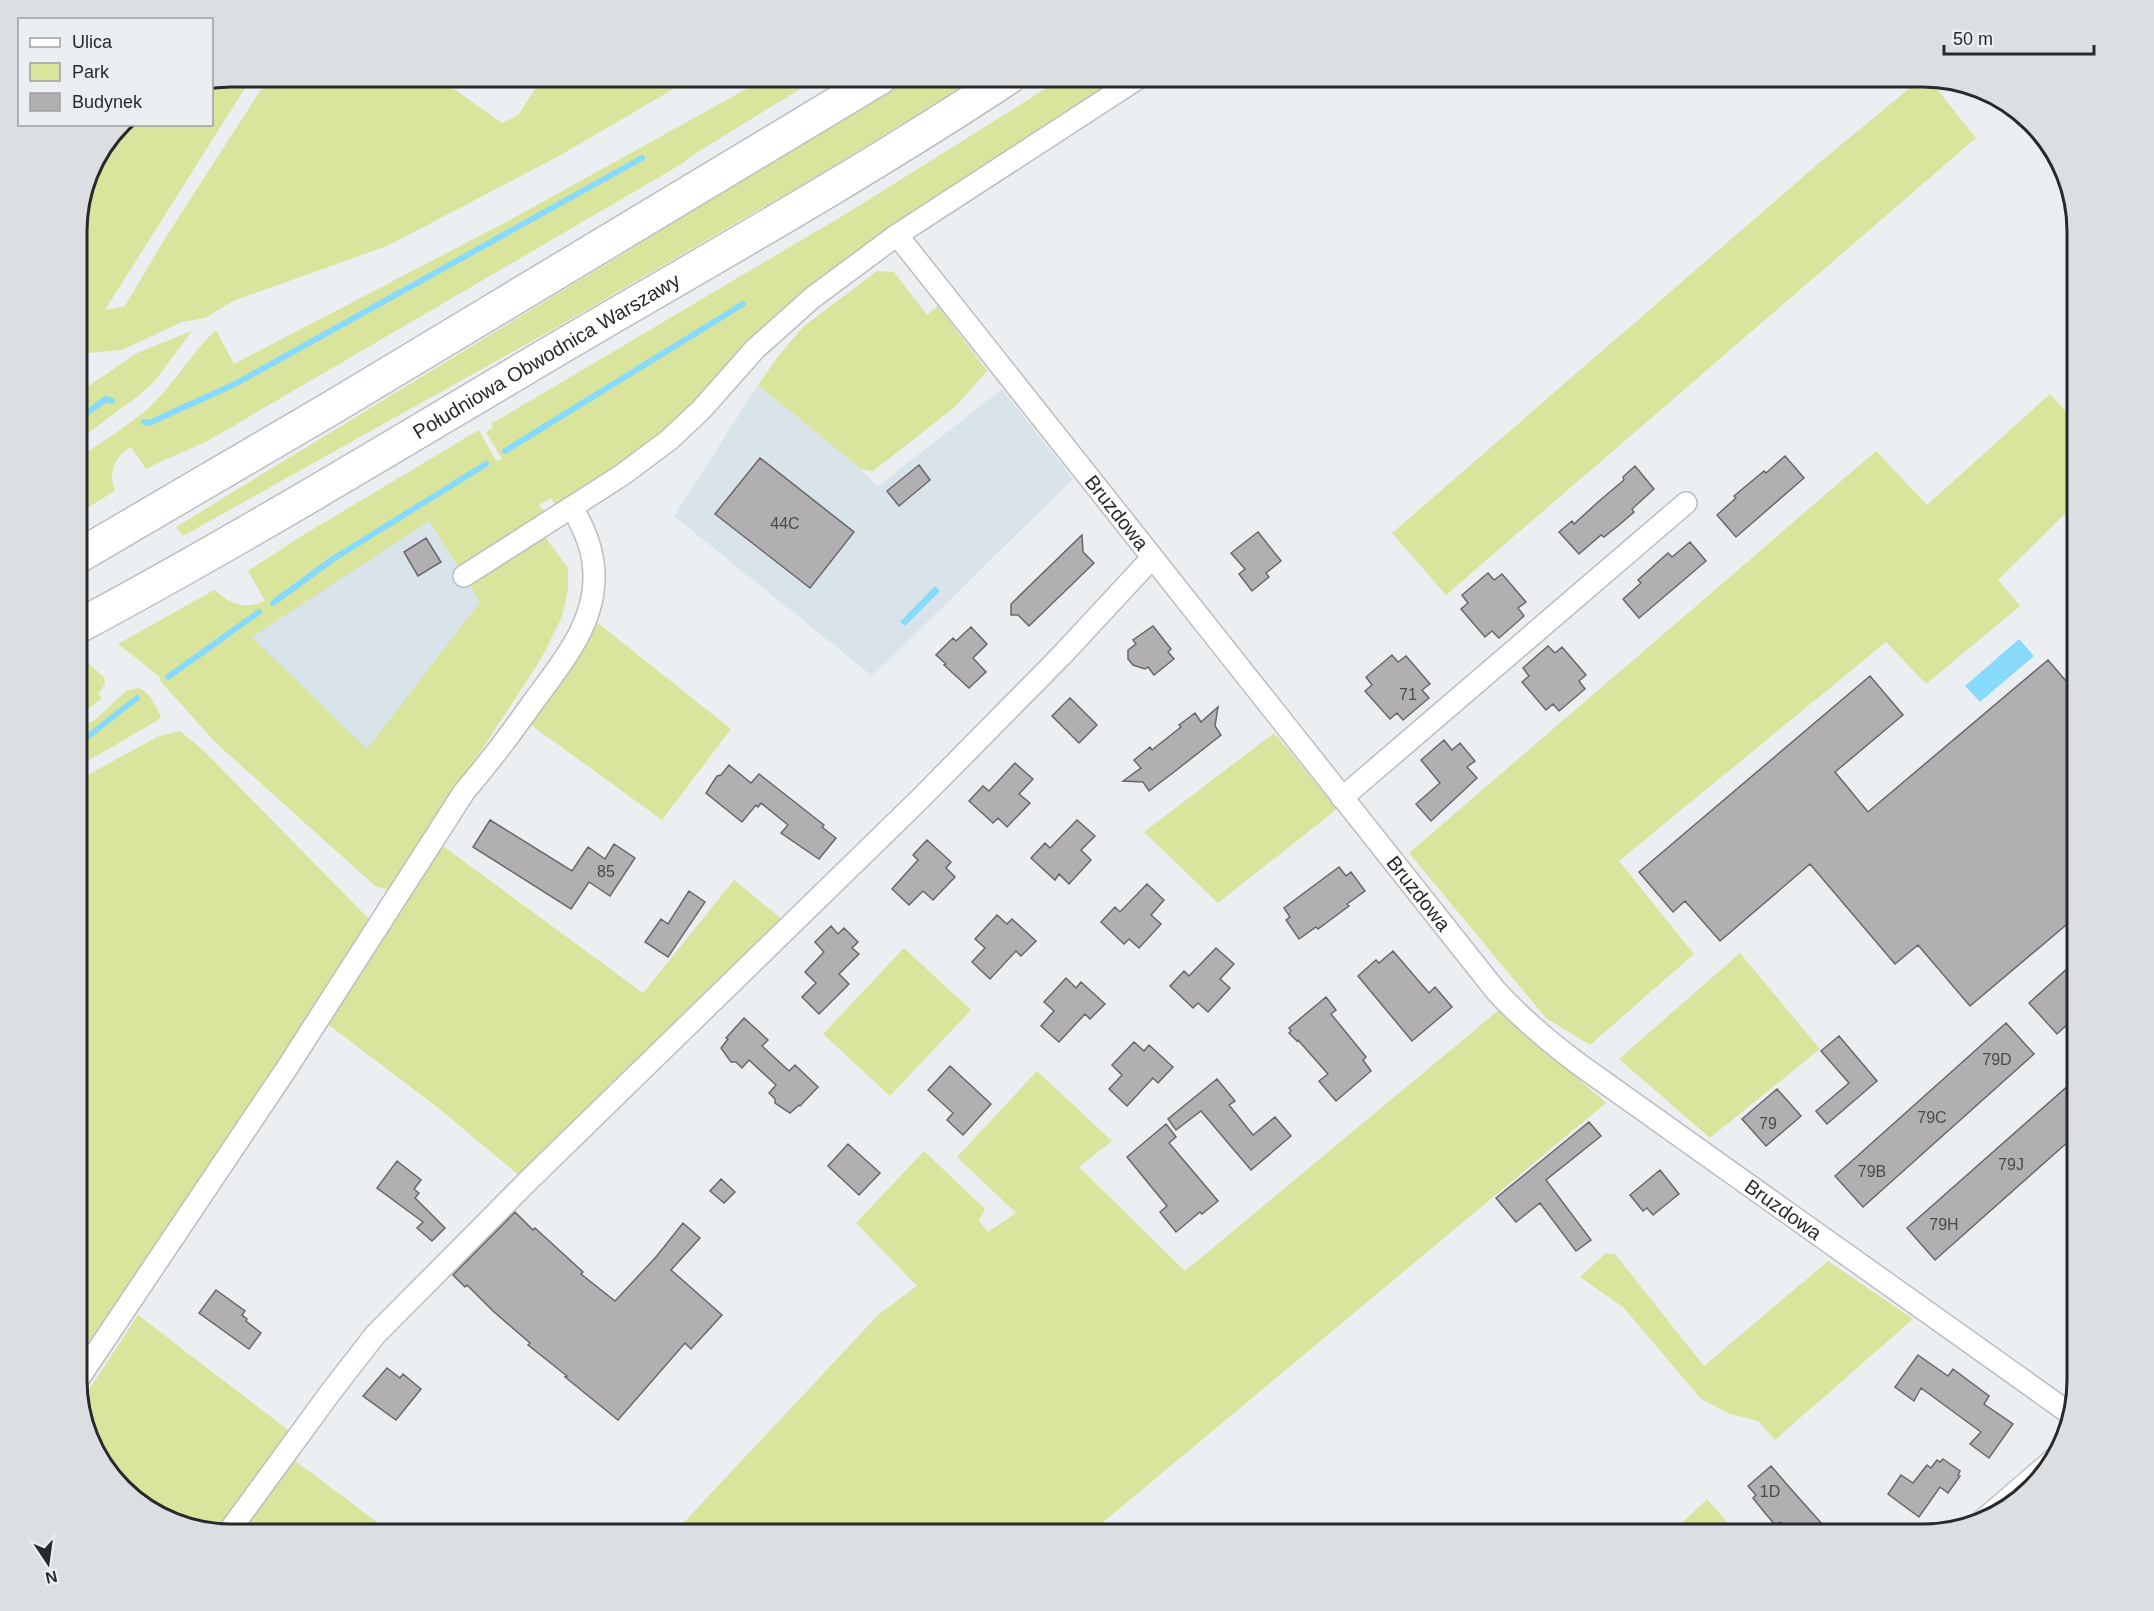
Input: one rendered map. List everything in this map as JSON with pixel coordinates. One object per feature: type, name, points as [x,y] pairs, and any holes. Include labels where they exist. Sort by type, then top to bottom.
[{"type":"highway","points":[[87,551],[333,407],[863,87]]},
{"type":"highway","name":"Południowa Obwodnica Warszawy","points":[[87,622],[190,565],[882,157],[992,87]]},
{"type":"street","points":[[464,576],[631,469],[669,440],[701,410],[782,322],[812,298],[897,235],[1123,87]]},
{"type":"street","name":"Bruzdowa","points":[[897,235],[1342,798],[1517,1015],[1544,1038],[2064,1409]]},
{"type":"street","points":[[1342,798],[1686,503]]},
{"type":"street","points":[[87,1366],[287,1068],[464,792],[505,742],[563,661],[581,631],[591,603],[594,563],[583,527],[572,507]]},
{"type":"street","points":[[234,1524],[375,1335],[531,1179],[914,806],[1062,655],[1152,558]]},
{"type":"shaded area","points":[[758,385],[861,469],[877,487],[1002,389],[1073,479],[872,676],[674,516]]},
{"type":"shaded area","points":[[429,521],[481,602],[367,750],[251,637]]},
{"type":"green space","points":[[246,87],[105,310],[125,306],[164,240],[263,87],[451,87],[502,123],[518,115],[536,87],[677,87],[559,156],[387,246],[233,301],[205,318],[182,322],[122,350],[87,353],[87,221],[92,194],[102,167],[111,151],[132,126],[213,126],[213,88]]},
{"type":"green space","points":[[750,87],[804,87],[685,162],[211,439],[146,469],[131,447],[120,456],[114,466],[112,477],[115,491],[87,508],[87,452],[153,404],[216,330],[234,364],[508,221]]},
{"type":"green space","points":[[896,87],[962,87],[817,176],[557,327],[183,536],[176,527]]},
{"type":"green space","points":[[1048,87],[1111,87],[906,219],[673,426],[556,506],[551,498],[539,505],[546,514],[459,568],[429,521],[252,637],[367,749],[480,602],[469,584],[545,537],[568,568],[568,590],[562,617],[541,659],[390,890],[375,886],[216,743],[162,683],[159,676],[118,644],[214,590],[238,604],[250,605],[265,601],[248,571],[300,537],[479,430],[496,461],[502,459],[486,432],[493,428],[491,424],[854,209]]},
{"type":"green space","points":[[1911,87],[1935,87],[1976,138],[1446,595],[1392,533],[1819,163]]},
{"type":"green space","points":[[877,271],[894,272],[927,315],[938,306],[987,371],[955,407],[873,471],[861,469],[758,385],[779,355],[804,326]]},
{"type":"green space","points":[[192,331],[154,382],[87,434],[87,387],[137,353]]},
{"type":"green space","points":[[2050,394],[2067,412],[2067,512],[1998,580],[2020,606],[1926,684],[1886,642],[1619,861],[1694,954],[1590,1045],[1546,1018],[1409,853],[1876,451],[1927,505]]},
{"type":"green space","points":[[598,623],[731,729],[662,820],[531,725]]},
{"type":"green space","points":[[87,662],[104,677],[105,684],[98,694],[102,698],[87,709],[87,692]]},
{"type":"green space","points":[[138,688],[142,690],[155,704],[161,717],[87,761],[87,725],[126,691]]},
{"type":"green space","points":[[180,731],[202,749],[370,920],[184,1206],[87,1344],[87,776],[157,737]]},
{"type":"green space","points":[[1274,733],[1337,809],[1218,903],[1144,832]]},
{"type":"green space","points":[[443,846],[643,993],[734,880],[787,923],[522,1178],[437,1107],[325,1022]]},
{"type":"green space","points":[[904,948],[971,1010],[890,1096],[823,1034]]},
{"type":"green space","points":[[1740,953],[1820,1049],[1710,1138],[1619,1059]]},
{"type":"green space","points":[[1499,1010],[1606,1103],[1101,1524],[682,1524],[879,1314],[917,1286],[856,1223],[924,1151],[985,1209],[979,1221],[988,1232],[1016,1213],[957,1157],[1037,1071],[1112,1141],[1079,1167],[1185,1271]]},
{"type":"green space","points":[[1606,1253],[1615,1254],[1704,1366],[1828,1261],[1913,1319],[1775,1440],[1758,1421],[1730,1414],[1701,1399],[1623,1307],[1580,1277]]},
{"type":"green space","points":[[138,1315],[292,1433],[222,1524],[212,1523],[167,1509],[143,1494],[123,1475],[106,1452],[98,1435],[87,1392]]},
{"type":"green space","points":[[294,1460],[380,1524],[247,1524]]},
{"type":"green space","points":[[1707,1499],[1729,1524],[1681,1524]]},
{"type":"water","points":[[935,586],[940,591],[905,626],[900,622]]},
{"type":"water","points":[[2019,639],[2034,656],[1980,702],[1965,686]]},
{"type":"building","points":[[1785,456],[1804,478],[1736,537],[1717,515],[1736,498],[1734,496]]},
{"type":"building","points":[[760,458],[854,532],[810,588],[715,514]]},
{"type":"building","points":[[919,465],[930,480],[899,506],[887,491]]},
{"type":"building","points":[[1635,466],[1654,489],[1632,509],[1634,512],[1619,525],[1604,537],[1601,535],[1579,554],[1559,532],[1572,521],[1574,524],[1624,480],[1623,477]]},
{"type":"building","points":[[1258,532],[1281,561],[1266,573],[1269,577],[1252,591],[1239,574],[1245,569],[1231,553]]},
{"type":"building","points":[[1082,535],[1083,552],[1094,563],[1029,626],[1018,615],[1011,615],[1011,604]]},
{"type":"building","points":[[426,538],[441,562],[418,576],[404,552]]},
{"type":"building","points":[[1690,542],[1706,561],[1639,618],[1623,599],[1641,583],[1638,580],[1668,553],[1672,557]]},
{"type":"building","points":[[1488,573],[1494,580],[1502,574],[1526,602],[1518,608],[1524,616],[1499,638],[1492,631],[1485,637],[1461,609],[1468,603],[1462,595]]},
{"type":"building","points":[[1153,626],[1171,649],[1168,652],[1174,659],[1154,675],[1148,667],[1145,669],[1133,665],[1128,659],[1128,650],[1136,644],[1133,640]]},
{"type":"building","points":[[971,627],[987,644],[973,658],[986,672],[969,688],[936,655],[953,638],[956,641]]},
{"type":"building","points":[[1548,646],[1555,653],[1562,647],[1586,675],[1579,681],[1585,689],[1559,711],[1553,704],[1546,710],[1522,682],[1529,676],[1523,668]]},
{"type":"building","points":[[1392,655],[1398,662],[1406,656],[1430,684],[1422,690],[1429,698],[1403,720],[1397,713],[1390,719],[1365,691],[1372,685],[1366,677]]},
{"type":"building","points":[[2048,660],[2067,682],[2067,924],[1970,1006],[1918,945],[1895,964],[1810,864],[1720,941],[1685,901],[1673,912],[1639,872],[1870,676],[1903,715],[1835,772],[1868,812]]},
{"type":"building","points":[[1070,698],[1097,725],[1079,743],[1052,716]]},
{"type":"building","points":[[1218,707],[1215,726],[1221,735],[1174,772],[1149,791],[1143,782],[1123,781],[1141,768],[1134,760],[1150,747],[1152,750],[1195,713],[1201,722]]},
{"type":"building","points":[[1444,740],[1452,750],[1460,743],[1475,761],[1467,767],[1477,778],[1431,821],[1416,804],[1440,783],[1421,760]]},
{"type":"building","points":[[1015,763],[1033,779],[1019,794],[1030,803],[1007,827],[998,818],[993,823],[969,801],[983,786],[989,791]]},
{"type":"building","points":[[729,765],[751,783],[759,774],[824,825],[822,827],[836,838],[819,859],[781,833],[788,825],[761,803],[758,807],[756,805],[742,822],[706,793],[717,776],[721,775]]},
{"type":"building","points":[[490,820],[572,871],[588,847],[605,859],[614,844],[635,858],[610,896],[589,882],[571,909],[473,847]]},
{"type":"building","points":[[1077,820],[1095,836],[1081,850],[1091,860],[1069,884],[1059,874],[1055,880],[1031,858],[1045,843],[1050,848]]},
{"type":"building","points":[[927,840],[951,862],[946,868],[955,877],[933,900],[923,891],[909,905],[892,889],[918,860],[913,855]]},
{"type":"building","points":[[1339,867],[1346,876],[1351,872],[1365,891],[1318,929],[1316,927],[1299,939],[1286,920],[1290,917],[1284,908]]},
{"type":"building","points":[[1147,884],[1164,900],[1151,915],[1161,924],[1139,948],[1129,939],[1124,944],[1101,922],[1115,907],[1120,912]]},
{"type":"building","points":[[689,891],[705,902],[668,957],[645,942],[661,919],[668,924]]},
{"type":"building","points":[[997,915],[1007,924],[1012,919],[1036,941],[1021,956],[1016,951],[990,979],[972,962],[985,948],[975,939]]},
{"type":"building","points":[[831,926],[838,934],[844,928],[858,942],[852,948],[859,954],[839,974],[849,984],[819,1014],[802,997],[816,983],[805,972],[824,952],[815,942]]},
{"type":"building","points":[[1216,948],[1234,964],[1220,979],[1230,988],[1208,1012],[1198,1003],[1193,1008],[1170,986],[1184,971],[1189,976]]},
{"type":"building","points":[[1393,951],[1429,993],[1435,987],[1452,1007],[1412,1041],[1358,976],[1376,960],[1379,963]]},
{"type":"building","points":[[2067,969],[2067,1025],[2057,1034],[2029,1003]]},
{"type":"building","points":[[1066,978],[1076,988],[1081,982],[1105,1004],[1090,1019],[1085,1014],[1059,1042],[1041,1026],[1054,1011],[1044,1002]]},
{"type":"building","points":[[1326,997],[1336,1010],[1331,1014],[1366,1057],[1363,1060],[1371,1071],[1336,1101],[1319,1081],[1328,1074],[1289,1033],[1291,1031],[1289,1028]]},
{"type":"building","points":[[744,1018],[768,1040],[762,1046],[789,1071],[795,1065],[818,1087],[790,1113],[775,1103],[775,1099],[769,1093],[776,1085],[749,1060],[742,1068],[736,1062],[731,1062],[721,1048],[728,1039],[726,1038]]},
{"type":"building","points":[[2006,1023],[2034,1054],[1863,1207],[1835,1176]]},
{"type":"building","points":[[1839,1036],[1877,1081],[1827,1124],[1816,1111],[1849,1083],[1821,1051]]},
{"type":"building","points":[[1134,1042],[1144,1051],[1149,1045],[1173,1067],[1158,1083],[1153,1078],[1127,1106],[1109,1089],[1122,1075],[1112,1065]]},
{"type":"building","points":[[950,1066],[991,1104],[963,1135],[947,1120],[953,1113],[928,1090]]},
{"type":"building","points":[[1217,1079],[1235,1101],[1229,1105],[1253,1135],[1275,1117],[1291,1136],[1251,1170],[1201,1111],[1176,1130],[1168,1119]]},
{"type":"building","points":[[2067,1087],[2067,1143],[1935,1260],[1907,1228]]},
{"type":"building","points":[[1777,1089],[1801,1116],[1766,1146],[1742,1119]]},
{"type":"building","points":[[1589,1122],[1601,1136],[1546,1180],[1591,1240],[1576,1251],[1540,1203],[1516,1222],[1496,1198]]},
{"type":"building","points":[[1166,1124],[1176,1137],[1169,1143],[1218,1201],[1202,1214],[1200,1212],[1176,1232],[1160,1212],[1167,1206],[1127,1157]]},
{"type":"building","points":[[848,1144],[880,1173],[859,1195],[828,1166]]},
{"type":"building","points":[[397,1161],[421,1180],[414,1189],[419,1193],[415,1198],[445,1228],[432,1241],[417,1228],[423,1222],[377,1188]]},
{"type":"building","points":[[1660,1170],[1679,1194],[1653,1215],[1647,1208],[1643,1211],[1630,1195]]},
{"type":"building","points":[[721,1179],[735,1192],[724,1203],[710,1191]]},
{"type":"building","points":[[515,1212],[583,1272],[581,1274],[615,1301],[656,1257],[683,1223],[700,1238],[671,1270],[722,1315],[691,1349],[685,1343],[618,1420],[528,1345],[530,1343],[453,1275]]},
{"type":"building","points":[[216,1290],[245,1311],[242,1315],[247,1319],[246,1321],[261,1333],[249,1349],[199,1313]]},
{"type":"building","points":[[1918,1355],[1948,1376],[1953,1369],[1989,1396],[1984,1404],[2013,1424],[1989,1458],[1970,1444],[1981,1432],[1921,1388],[1914,1401],[1895,1387]]},
{"type":"building","points":[[387,1368],[400,1378],[403,1374],[421,1389],[396,1420],[363,1396]]},
{"type":"building","points":[[1943,1459],[1960,1471],[1958,1475],[1960,1476],[1948,1493],[1940,1487],[1919,1517],[1888,1494],[1901,1475],[1913,1483],[1927,1465],[1931,1468],[1937,1460],[1940,1462]]},
{"type":"building","points":[[1771,1466],[1822,1524],[1782,1524],[1780,1522],[1774,1524],[1753,1498],[1756,1495],[1748,1486]]},
{"type":"waterway","points":[[144,422],[149,423],[235,384],[642,158]]},
{"type":"waterway","points":[[505,451],[743,304]]},
{"type":"waterway","points":[[87,413],[106,399],[112,401]]},
{"type":"waterway","points":[[273,603],[333,559],[486,464]]},
{"type":"waterway","points":[[168,677],[259,612]]},
{"type":"waterway","points":[[87,737],[137,698]]}]
